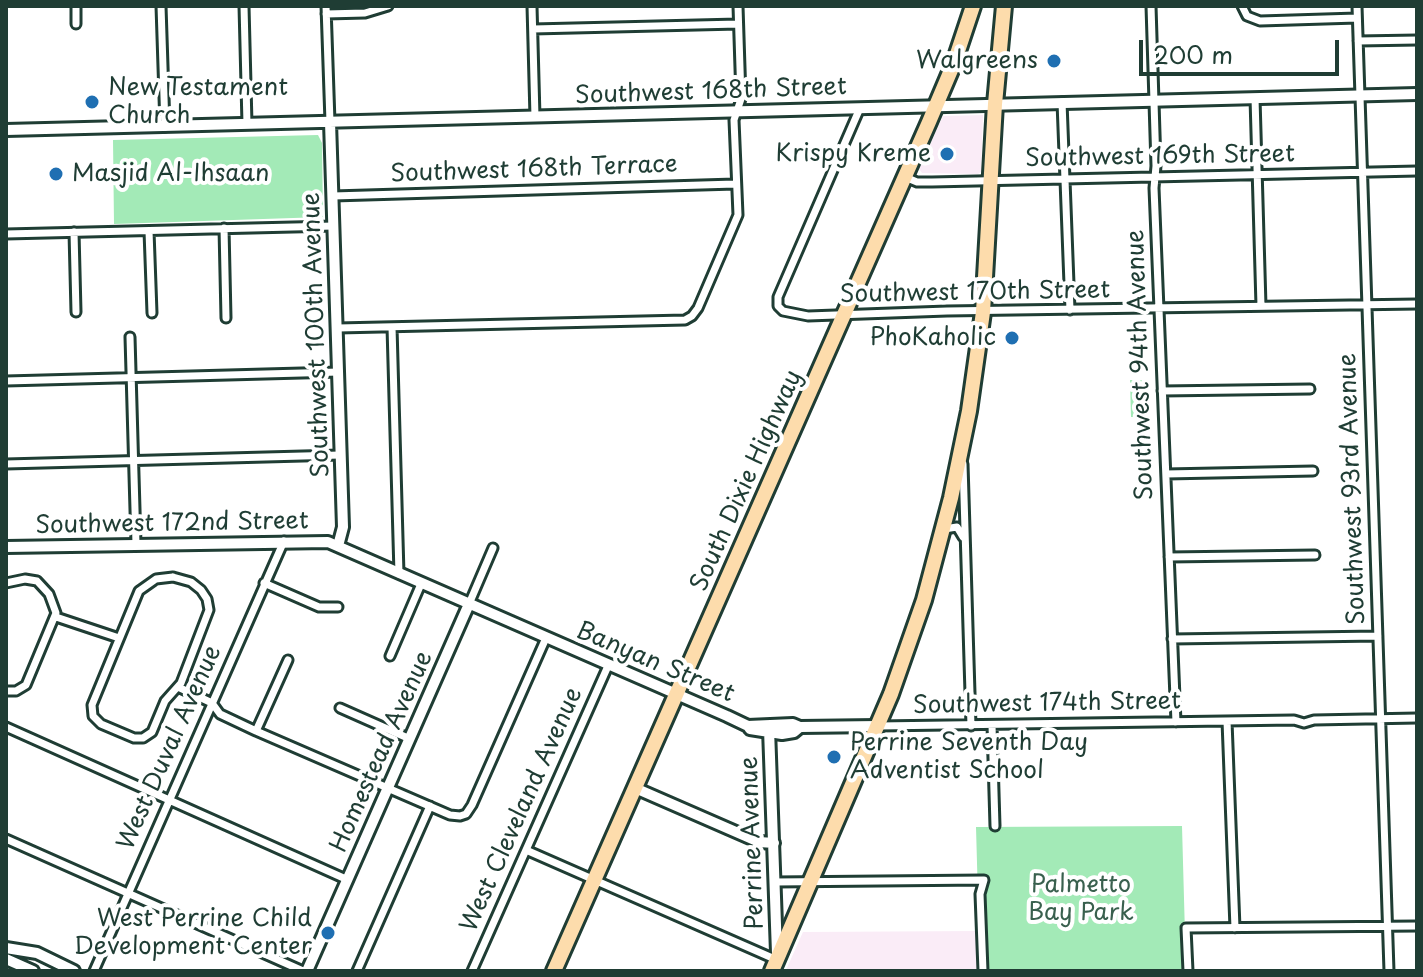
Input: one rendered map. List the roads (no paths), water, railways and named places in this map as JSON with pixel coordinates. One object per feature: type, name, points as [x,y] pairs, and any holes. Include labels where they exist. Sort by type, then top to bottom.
[{"type":"highway","name":"South Dixie Highway","points":[[554,971],[937,105],[973,6]]},
{"type":"highway","points":[[776,967],[878,726],[920,614],[944,529],[962,446],[983,312],[1004,6]]},
{"type":"street","points":[[76,6],[76,24]]},
{"type":"street","points":[[161,6],[165,127]]},
{"type":"street","points":[[244,6],[247,124]]},
{"type":"street","points":[[330,122],[326,10],[365,13],[388,6]]},
{"type":"street","points":[[532,6],[535,117]]},
{"type":"street","points":[[338,328],[688,319],[697,311],[738,211],[734,120],[741,99],[738,6]]},
{"type":"street","name":"Southwest 94th Avenue","points":[[1151,6],[1162,391],[1176,722]]},
{"type":"street","points":[[1242,6],[1250,19],[1266,21],[1357,18]]},
{"type":"street","name":"Southwest 93rd Avenue","points":[[1357,6],[1389,971]]},
{"type":"street","points":[[533,29],[738,24]]},
{"type":"street","points":[[1358,41],[1417,40]]},
{"type":"street","name":"Southwest 168th Street","points":[[6,130],[1417,94]]},
{"type":"street","points":[[1255,98],[1261,306]]},
{"type":"street","points":[[1062,102],[1070,310]]},
{"type":"street","name":"Southwest 170th Street","points":[[860,108],[779,293],[778,306],[783,311],[808,316],[1417,304]]},
{"type":"street","name":"Southwest 100th Avenue","points":[[330,122],[343,527],[338,546]]},
{"type":"street","name":"Southwest 169th Street","points":[[905,177],[924,182],[1417,171]]},
{"type":"street","name":"Southwest 168th Terrace","points":[[333,196],[735,184]]},
{"type":"street","points":[[6,234],[334,226]]},
{"type":"street","points":[[224,228],[226,318]]},
{"type":"street","points":[[149,231],[152,313]]},
{"type":"street","points":[[74,232],[76,312]]},
{"type":"street","points":[[392,327],[399,574]]},
{"type":"street","points":[[130,337],[136,544]]},
{"type":"street","points":[[6,381],[339,372]]},
{"type":"street","points":[[1162,391],[1310,389]]},
{"type":"street","points":[[962,446],[971,726]]},
{"type":"street","points":[[6,464],[340,455]]},
{"type":"street","points":[[1166,474],[1313,471]]},
{"type":"street","points":[[944,529],[957,527],[965,542]]},
{"type":"street","name":"West Duval Avenue","points":[[94,971],[284,541]]},
{"type":"street","name":"Southwest 172nd Street","points":[[6,547],[322,541],[421,584]]},
{"type":"street","name":"Homestead Avenue","points":[[305,971],[493,548]]},
{"type":"street","points":[[1169,557],[1315,555]]},
{"type":"street","points":[[160,577],[173,577],[196,585],[205,595],[209,610],[178,687],[167,698],[153,730],[140,738],[126,735],[98,721],[92,714],[92,705],[119,638],[136,595],[148,583],[160,577]]},
{"type":"street","points":[[6,583],[29,579],[41,583],[52,601],[56,617],[26,685],[16,691],[6,691]]},
{"type":"street","points":[[264,583],[319,607],[338,607]]},
{"type":"street","points":[[390,656],[421,584]]},
{"type":"street","name":"Banyan Street","points":[[421,584],[757,732],[769,729]]},
{"type":"street","points":[[56,617],[119,638]]},
{"type":"street","points":[[1172,639],[1378,636]]},
{"type":"street","points":[[178,687],[212,703],[220,714],[256,731],[450,815],[463,815],[472,805],[546,638]]},
{"type":"street","points":[[256,731],[288,660]]},
{"type":"street","name":"West Cleveland Avenue","points":[[472,971],[608,666]]},
{"type":"street","points":[[340,708],[410,739]]},
{"type":"street","name":"Southwest 174th Street","points":[[769,729],[788,733],[800,727],[1294,720],[1304,723],[1314,720],[1417,718]]},
{"type":"street","points":[[1227,721],[1235,928]]},
{"type":"street","points":[[992,725],[995,826]]},
{"type":"street","points":[[6,727],[348,880]]},
{"type":"street","name":"Perrine Avenue","points":[[769,729],[776,967]]},
{"type":"street","points":[[635,788],[759,842],[774,843]]},
{"type":"street","points":[[357,971],[430,806]]},
{"type":"street","points":[[6,839],[305,971]]},
{"type":"street","points":[[526,850],[776,967]]},
{"type":"street","points":[[775,882],[984,880],[980,894],[983,971]]},
{"type":"street","points":[[1188,971],[1186,928],[1417,926]]},
{"type":"street","points":[[6,948],[37,953],[74,971]]},
{"type":"street","points":[[6,959],[33,971]]},
{"type":"place","name":"Walgreens","points":[[1054,61]]},
{"type":"place","name":"New Testament Church","points":[[92,102]]},
{"type":"place","name":"Krispy Kreme","points":[[947,154]]},
{"type":"place","name":"Masjid Al-Ihsaan","points":[[56,174]]},
{"type":"place","name":"PhoKaholic","points":[[1012,338]]},
{"type":"place","name":"Perrine Seventh Day Adventist School","points":[[834,757]]},
{"type":"place","name":"West Perrine Child Development Center","points":[[328,933]]},
{"type":"park label","name":"Palmetto Bay Park","points":[[1081,899]]}]
